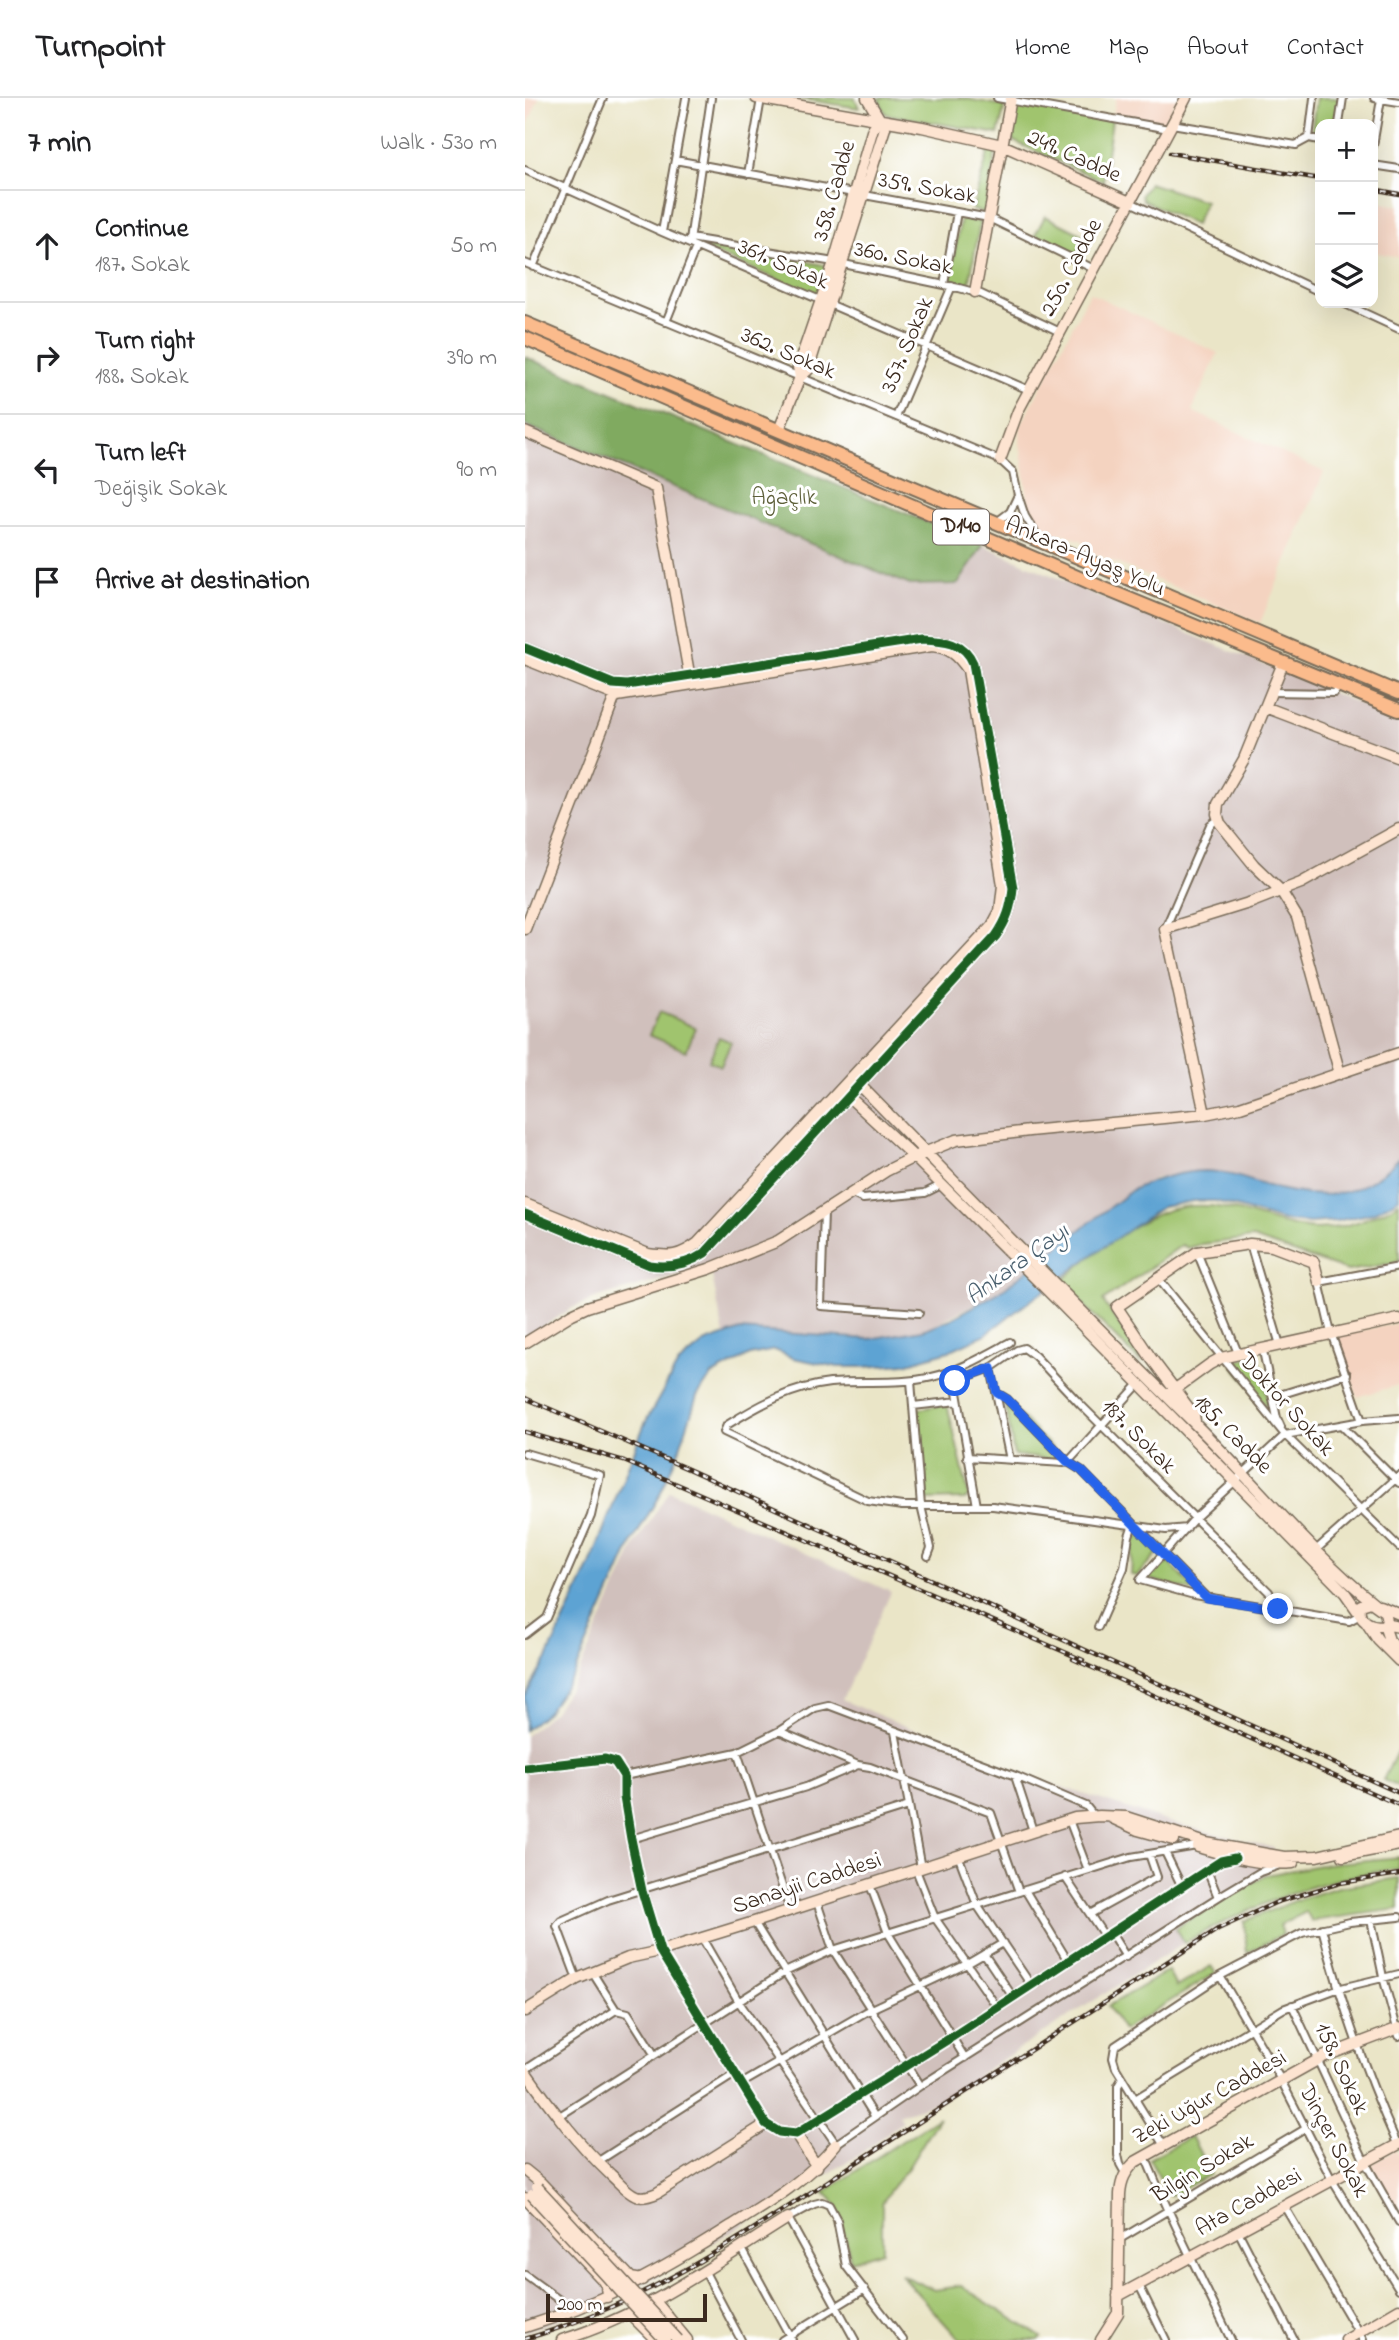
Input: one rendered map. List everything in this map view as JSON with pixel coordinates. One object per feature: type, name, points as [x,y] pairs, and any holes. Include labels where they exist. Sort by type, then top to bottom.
[{"type":"highway","name":"Ankara-Ayaş Yolu","points":[[525,323],[1399,693]]},
{"type":"highway","name":"Ankara-Ayaş Yolu","points":[[525,338],[1105,589],[1399,710]]},
{"type":"street","points":[[533,267],[603,98]]},
{"type":"street","points":[[662,232],[686,98]]},
{"type":"street","points":[[666,322],[692,243],[712,98]]},
{"type":"street","points":[[748,174],[759,98]]},
{"type":"street","name":"249. Cadde","points":[[759,98],[1002,145],[1130,202]]},
{"type":"street","points":[[867,98],[880,120]]},
{"type":"street","points":[[997,98],[1296,145],[1309,138],[1315,139]]},
{"type":"street","name":"250. Cadde","points":[[1000,460],[1029,390],[1186,98]]},
{"type":"street","points":[[1309,138],[1314,98]]},
{"type":"street","points":[[1340,119],[1343,98]]},
{"type":"street","points":[[975,292],[1011,99]]},
{"type":"street","points":[[1376,119],[1378,99],[1399,102]]},
{"type":"street","name":"358. Cadde","points":[[779,430],[800,377],[798,367],[826,303],[859,194],[873,128],[880,120]]},
{"type":"street","name":"359. Sokak","points":[[675,160],[989,218],[1094,269]]},
{"type":"street","points":[[1378,166],[1399,169]]},
{"type":"street","name":"361. Sokak","points":[[525,170],[1029,390]]},
{"type":"street","points":[[1130,202],[1315,290]]},
{"type":"street","points":[[944,284],[957,212]]},
{"type":"street","name":"360. Sokak","points":[[692,243],[839,263],[944,284],[975,292],[1060,332]]},
{"type":"street","name":"362. Sokak","points":[[525,263],[1000,460]]},
{"type":"street","name":"357. Sokak","points":[[896,417],[952,286]]},
{"type":"street","points":[[1354,308],[1399,329]]},
{"type":"street","points":[[525,432],[656,488],[691,685]]},
{"type":"street","points":[[1000,460],[1013,471],[1025,516],[1040,540]]},
{"type":"street","points":[[997,522],[1010,512],[1018,495]]},
{"type":"street","points":[[525,648],[617,690],[689,674],[922,639],[946,640],[958,644],[970,654],[974,663],[1013,888],[1006,922],[996,936],[717,1241],[692,1262],[663,1267],[649,1265],[525,1214]]},
{"type":"street","points":[[525,659],[617,690],[691,685],[932,646],[951,651],[968,670],[1003,884],[1000,911],[992,926],[708,1233],[684,1254],[668,1257],[648,1254],[525,1204]]},
{"type":"street","points":[[1283,663],[1244,759],[1218,804],[1218,819],[1254,865],[1281,891],[1301,926],[1340,1074]]},
{"type":"street","points":[[1271,692],[1334,693],[1339,685]]},
{"type":"street","points":[[526,924],[617,690]]},
{"type":"street","points":[[1265,706],[1399,758]]},
{"type":"street","points":[[1205,1114],[1165,929],[1210,825],[1218,819]]},
{"type":"street","points":[[1165,929],[1301,883],[1399,829]]},
{"type":"street","points":[[525,1343],[587,1307],[709,1269],[778,1241],[850,1193],[914,1157],[956,1140],[1205,1114],[1240,1107],[1399,1053]]},
{"type":"street","points":[[859,1084],[926,1152],[1058,1296]]},
{"type":"street","points":[[848,1096],[1024,1261]]},
{"type":"street","points":[[850,1193],[863,1199],[925,1193],[941,1185]]},
{"type":"street","points":[[824,1211],[821,1306],[919,1312]]},
{"type":"street","points":[[1250,1244],[1280,1345]]},
{"type":"street","points":[[1362,1421],[1331,1333],[1314,1262],[1272,1246],[1250,1244],[1198,1252],[1157,1277],[1117,1307],[1170,1394],[1210,1364],[1238,1353],[1262,1351],[1331,1333],[1399,1319]]},
{"type":"street","points":[[1198,1252],[1238,1353]]},
{"type":"street","points":[[1319,1282],[1399,1267]]},
{"type":"street","name":"Doktor Sokak","points":[[1157,1277],[1285,1435],[1399,1547]]},
{"type":"street","name":"185. Cadde","points":[[1058,1296],[1138,1385],[1377,1605]]},
{"type":"street","name":"185. Cadde","points":[[1058,1296],[1194,1415],[1196,1425],[1239,1478],[1345,1594],[1378,1640],[1399,1661]]},
{"type":"street","points":[[1010,1342],[934,1377],[911,1381],[830,1383],[798,1390],[759,1405],[727,1425],[724,1432],[868,1501],[902,1506],[993,1506],[1166,1530],[1187,1528]]},
{"type":"street","name":"187. Sokak","points":[[958,1401],[955,1381],[991,1368],[1024,1348],[1269,1592],[1278,1609]]},
{"type":"street","points":[[1262,1351],[1277,1418],[1285,1435]]},
{"type":"street","points":[[991,1368],[1010,1460]]},
{"type":"street","points":[[1273,1397],[1347,1374]]},
{"type":"street","points":[[911,1381],[921,1506],[931,1548],[928,1556]]},
{"type":"street","points":[[967,1457],[1068,1462],[1138,1385]]},
{"type":"street","points":[[997,1393],[1007,1399],[1068,1462],[1081,1470],[1206,1598]]},
{"type":"street","points":[[913,1406],[958,1401],[977,1506]]},
{"type":"street","points":[[1362,1616],[1343,1620],[1206,1598],[1140,1580],[1195,1518],[1285,1435],[1362,1421],[1399,1418]]},
{"type":"street","points":[[1317,1549],[1398,1479],[1341,1425]]},
{"type":"street","points":[[525,1453],[600,1475],[591,1516],[547,1618],[525,1635]]},
{"type":"street","points":[[1098,1628],[1124,1568],[1133,1524]]},
{"type":"street","points":[[1399,1614],[1377,1605],[1363,1603],[1360,1607],[1362,1616],[1376,1626],[1399,1627]]},
{"type":"street","points":[[1377,1605],[1386,1615],[1384,1625],[1389,1640],[1399,1651]]},
{"type":"street","points":[[624,1776],[737,1752],[779,1731],[802,1715],[828,1705],[1015,1776],[1086,1806],[1094,1816]]},
{"type":"street","points":[[779,1731],[858,1765],[870,1767],[992,1813],[1022,1891],[1068,1961]]},
{"type":"street","points":[[895,1732],[918,1869],[935,1918],[997,2007]]},
{"type":"street","points":[[737,1752],[790,1910]]},
{"type":"street","points":[[525,1768],[607,1759],[615,1762],[624,1776],[624,1797],[631,1839],[642,1891],[660,1951],[766,2124],[779,2132],[796,2134],[952,2037],[1221,1861],[1235,1858]]},
{"type":"street","points":[[631,1839],[806,1787],[858,1765]]},
{"type":"street","points":[[1015,1776],[1033,1831]]},
{"type":"street","points":[[577,1979],[557,1926],[561,1920],[608,1900],[909,1806]]},
{"type":"street","name":"Sanayii Caddesi","points":[[525,2011],[577,1979],[628,1958],[754,1922],[1069,1820],[1094,1816],[1126,1817],[1206,1843],[1285,1857],[1317,1856],[1399,1837]]},
{"type":"street","name":"Sanayii Caddesi","points":[[1109,1816],[1138,1830],[1235,1858],[1282,1864],[1327,1859],[1399,1845]]},
{"type":"street","points":[[1069,1820],[1089,1870]]},
{"type":"street","points":[[557,2117],[785,1972],[833,1950],[1131,1857],[1197,1846]]},
{"type":"street","points":[[1165,1852],[1182,1887]]},
{"type":"street","points":[[1090,1914],[1157,1877],[1149,1854]]},
{"type":"street","points":[[958,1855],[977,1905],[1031,1985]]},
{"type":"street","points":[[525,2327],[607,2297],[643,2280],[778,2197],[817,2167],[835,2144],[920,2086],[1218,1897],[1260,1872],[1282,1864]]},
{"type":"street","points":[[1207,1870],[1218,1897]]},
{"type":"street","points":[[1065,1877],[1090,1914],[1126,1957]]},
{"type":"street","points":[[870,1885],[888,1933],[965,2058]]},
{"type":"street","points":[[817,1902],[833,1950],[920,2086]]},
{"type":"street","points":[[1164,2146],[1114,2063],[1112,2052],[1120,2041],[1220,1976],[1302,1933],[1399,1917]]},
{"type":"street","points":[[1371,1920],[1398,2031]]},
{"type":"street","points":[[754,1922],[875,2117]]},
{"type":"street","points":[[1322,1928],[1337,1989],[1398,2145]]},
{"type":"street","points":[[702,1938],[739,2002],[835,2144]]},
{"type":"street","points":[[741,2084],[871,2009],[967,1964],[1003,1943]]},
{"type":"street","points":[[984,1954],[1013,1997]]},
{"type":"street","points":[[592,1972],[616,2010],[628,2014],[655,2054]]},
{"type":"street","points":[[1135,2099],[1292,2005],[1337,1989],[1399,1974]]},
{"type":"street","name":"Dinçer Sokak","points":[[1220,1976],[1281,2080],[1332,2180],[1399,2289]]},
{"type":"street","name":"158. Sokak","points":[[1292,2005],[1365,2162],[1399,2222]]},
{"type":"street","points":[[616,2010],[525,2070],[557,2117],[597,2162],[629,2192],[643,2197],[651,2196],[766,2124]]},
{"type":"street","name":"Zeki Uğur Caddesi","points":[[1101,2340],[1118,2313],[1120,2194],[1125,2173],[1135,2162],[1318,2060],[1356,2043],[1398,2031]]},
{"type":"street","points":[[597,2162],[735,2074]]},
{"type":"street","points":[[1122,2079],[1118,2086],[1118,2155],[1119,2164],[1125,2173]]},
{"type":"street","name":"Bilgin Sokak","points":[[1120,2239],[1305,2129]]},
{"type":"street","points":[[796,2134],[817,2167]]},
{"type":"street","name":"Ata Caddesi","points":[[1118,2296],[1398,2145]]},
{"type":"street","points":[[1145,2156],[1167,2210],[1231,2340]]},
{"type":"street","points":[[525,2172],[541,2183],[631,2278],[643,2280]]},
{"type":"street","points":[[525,2172],[530,2192],[601,2278],[606,2285],[607,2297]]},
{"type":"street","points":[[530,2192],[665,2340]]},
{"type":"street","points":[[530,2192],[678,2340]]},
{"type":"street","points":[[562,2340],[654,2300],[788,2218],[822,2202],[829,2205],[837,2220],[846,2266],[903,2340]]},
{"type":"street","points":[[1284,2206],[1360,2336]]},
{"type":"street","points":[[788,2218],[855,2340]]},
{"type":"street","points":[[1238,2231],[1294,2340]]},
{"type":"street","points":[[741,2247],[791,2338]]},
{"type":"street","points":[[601,2278],[609,2284],[616,2278],[617,2272],[612,2258]]},
{"type":"street","points":[[704,2270],[741,2340]]},
{"type":"street","points":[[525,2275],[573,2310]]},
{"type":"street","points":[[1139,2285],[1166,2340]]},
{"type":"street","points":[[782,2340],[791,2338],[865,2289]]},
{"type":"street","points":[[654,2300],[687,2340]]},
{"type":"street","points":[[1346,2340],[1360,2336],[1399,2309]]},
{"type":"street","points":[[629,2312],[654,2338]]},
{"type":"street","points":[[654,2338],[649,2326],[653,2318],[660,2314],[670,2319]]},
{"type":"shaded area","points":[[525,98],[539,98],[525,131]]},
{"type":"shaded area","points":[[1116,98],[1177,98],[1162,126],[1113,116]]},
{"type":"shaded area","points":[[1378,202],[1399,206],[1399,257],[1378,253]]},
{"type":"shaded area","points":[[1090,293],[1218,353],[1192,411],[1324,472],[1260,623],[1085,550],[1083,541],[1061,533],[1054,536],[1033,514],[1029,506],[1020,427]]},
{"type":"shaded area","points":[[525,425],[910,585],[958,584],[983,545],[1107,600],[1399,720],[1399,1158],[1387,1171],[1366,1185],[1335,1195],[1304,1195],[1232,1175],[1206,1171],[1156,1178],[1132,1190],[999,1292],[923,1330],[869,1339],[740,1330],[724,1336],[710,1266],[574,1307],[525,1338]]},
{"type":"shaded area","points":[[1399,1323],[1399,1385],[1357,1397],[1336,1335]]},
{"type":"shaded area","points":[[669,1491],[891,1592],[842,1700],[1022,1774],[1169,1822],[1274,1848],[1266,1875],[1175,1928],[1184,1943],[978,2075],[980,2078],[934,2103],[898,2115],[902,2122],[856,2157],[651,2280],[621,2296],[525,2332],[525,1736],[554,1711],[575,1680],[635,1545]]},
{"type":"shaded area","points":[[1395,2150],[1399,2158],[1399,2213],[1371,2164]]},
{"type":"green space","points":[[796,98],[855,98],[859,108]]},
{"type":"green space","points":[[878,98],[961,98],[1005,106],[998,134],[886,114]]},
{"type":"green space","points":[[1316,98],[1340,98],[1337,119],[1315,119],[1315,136],[1311,136]]},
{"type":"green space","points":[[1017,105],[1112,120],[1103,181],[1013,141],[1009,132]]},
{"type":"green space","points":[[987,146],[996,151],[985,213],[972,210],[989,150]]},
{"type":"green space","points":[[1149,183],[1205,201],[1195,225],[1143,200],[1141,195]]},
{"type":"green space","points":[[1045,216],[1085,236],[1075,255],[1035,235]]},
{"type":"green space","points":[[961,219],[980,222],[969,285],[949,281]]},
{"type":"green space","points":[[705,243],[829,266],[820,297],[705,249]]},
{"type":"green space","name":"Ağaçlık","points":[[525,357],[983,545],[958,584],[910,585],[525,425]]},
{"type":"green space","points":[[659,1012],[696,1028],[686,1051],[649,1035]]},
{"type":"green space","points":[[719,1037],[731,1042],[721,1066],[709,1061]]},
{"type":"green space","points":[[1399,1202],[1399,1260],[1393,1263],[1348,1271],[1253,1238],[1188,1248],[1182,1245],[1103,1301],[1137,1351],[1141,1363],[1061,1282],[1118,1236],[1152,1217],[1183,1207],[1231,1209],[1296,1227],[1318,1229],[1343,1226],[1381,1212]]},
{"type":"green space","points":[[1257,1355],[1259,1358],[1270,1410],[1231,1363]]},
{"type":"green space","points":[[1005,1401],[1063,1458],[1062,1461],[1014,1455]]},
{"type":"green space","points":[[947,1404],[969,1496],[965,1499],[925,1500],[915,1410]]},
{"type":"green space","points":[[1133,1536],[1143,1537],[1158,1553],[1137,1576],[1131,1575]]},
{"type":"green space","points":[[1164,1557],[1192,1587],[1192,1591],[1145,1578]]},
{"type":"green space","points":[[1399,1748],[1399,1787],[1383,1780]]},
{"type":"green space","points":[[1399,1857],[1399,1869],[1342,1878],[1288,1895],[1235,1917],[1184,1943],[1175,1928],[1266,1875],[1326,1864]]},
{"type":"green space","points":[[1399,1878],[1399,1909],[1311,1921],[1306,1912],[1280,1925],[1283,1934],[1247,1953],[1244,1921],[1302,1898],[1339,1887]]},
{"type":"green space","points":[[1211,1966],[1216,1973],[1123,2030],[1108,2006],[1168,1971],[1176,1987]]},
{"type":"green space","points":[[939,2117],[882,2204],[882,2251],[851,2261],[837,2205],[824,2192]]},
{"type":"green space","points":[[1191,2136],[1211,2174],[1170,2196],[1149,2159]]},
{"type":"green space","points":[[901,2275],[934,2290],[961,2286],[1041,2337],[1038,2340],[960,2340]]},
{"type":"water","points":[[1399,1158],[1399,1198],[1373,1213],[1337,1221],[1284,1221],[1216,1201],[1193,1201],[1162,1207],[984,1335],[949,1351],[905,1364],[838,1367],[793,1358],[775,1350],[750,1355],[712,1375],[697,1396],[680,1448],[660,1494],[632,1543],[573,1675],[547,1712],[525,1730],[525,1697],[547,1658],[589,1567],[645,1423],[678,1364],[704,1343],[740,1330],[869,1339],[923,1330],[951,1319],[999,1292],[1132,1190],[1149,1183],[1185,1173],[1211,1171],[1281,1190],[1318,1195],[1335,1194],[1367,1183]]},
{"type":"railway","points":[[1170,153],[1315,178]]},
{"type":"railway","points":[[1378,190],[1399,194]]},
{"type":"railway","points":[[525,1398],[688,1469],[1399,1793]]},
{"type":"railway","points":[[525,1432],[624,1461],[1083,1660]]},
{"type":"railway","points":[[1073,1659],[1399,1805]]},
{"type":"railway","points":[[525,2339],[571,2324],[615,2305],[701,2260],[1218,1929],[1277,1902],[1340,1883],[1399,1874]]},
{"type":"cycle path","points":[[525,648],[613,684],[627,685],[922,639],[945,641],[959,646],[973,663],[1013,888],[1008,913],[996,936],[705,1253],[678,1265],[649,1265],[525,1214]]},
{"type":"cycle path","points":[[525,1768],[605,1759],[615,1762],[624,1776],[624,1797],[631,1839],[642,1891],[660,1951],[766,2124],[779,2132],[796,2134],[952,2037],[1221,1861],[1235,1858]]},
{"type":"route","points":[[955,1381],[991,1368],[997,1393],[1007,1399],[1068,1462],[1081,1470],[1206,1598],[1278,1609]]},
{"type":"water label","name":"Ankara Çayı","points":[[1018,1265]]}]
